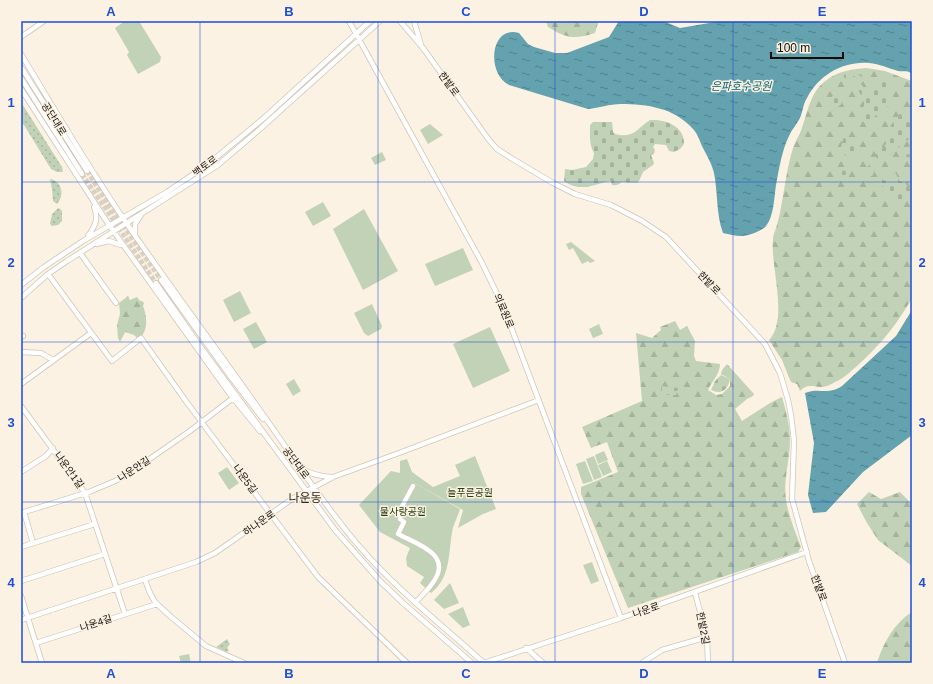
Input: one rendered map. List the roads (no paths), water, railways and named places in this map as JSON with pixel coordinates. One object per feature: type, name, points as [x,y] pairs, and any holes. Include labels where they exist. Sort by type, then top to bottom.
[{"type":"street","points":[[21,37],[44,21]]},
{"type":"street","name":"의료원로","points":[[348,21],[482,263],[500,300],[621,618]]},
{"type":"street","name":"백토로","points":[[21,285],[38,271],[83,241],[167,192],[207,165],[264,118],[370,21]]},
{"type":"street","name":"백토로","points":[[21,298],[48,274],[221,162],[380,21]]},
{"type":"street","name":"한밭로","points":[[400,21],[423,48],[497,149],[553,183],[575,194],[611,205],[642,221],[666,237],[765,344],[778,368],[788,400],[794,441],[792,499],[807,552],[845,663]]},
{"type":"street","points":[[414,21],[423,48]]},
{"type":"street","points":[[21,54],[95,177],[122,218],[298,465],[304,470],[313,474],[333,477]]},
{"type":"street","name":"공단대로","points":[[21,67],[87,171]]},
{"type":"street","name":"공단대로","points":[[21,78],[82,174]]},
{"type":"street","points":[[21,89],[113,231],[173,316],[233,398],[282,457]]},
{"type":"street","points":[[83,241],[92,230],[97,220],[96,213],[85,189]]},
{"type":"street","points":[[138,241],[134,232],[135,224],[140,216],[150,208]]},
{"type":"street","points":[[116,303],[82,251],[99,243],[109,241],[118,242],[126,248]]},
{"type":"street","points":[[21,384],[91,333],[48,274]]},
{"type":"street","name":"공단대로","points":[[472,663],[380,581],[335,530],[197,342],[158,281],[298,465],[334,516],[360,547],[416,602],[484,663]]},
{"type":"street","name":"나운5길","points":[[91,333],[112,361],[141,338],[318,577],[407,663]]},
{"type":"street","points":[[21,352],[41,353],[53,360]]},
{"type":"street","name":"나운안길","points":[[22,513],[85,493],[116,481],[202,422],[233,398]]},
{"type":"street","name":"하나운로","points":[[21,620],[196,562],[215,553],[292,499],[333,477],[539,400]]},
{"type":"street","name":"나운안1길","points":[[21,406],[85,493],[125,614]]},
{"type":"street","points":[[21,472],[46,456],[53,448]]},
{"type":"street","points":[[413,486],[399,514],[400,519],[404,522],[398,534],[432,552],[438,559],[440,568],[435,581],[416,602]]},
{"type":"street","points":[[22,513],[33,543]]},
{"type":"street","points":[[21,547],[95,524]]},
{"type":"street","name":"나운로","points":[[484,663],[696,593],[807,552]]},
{"type":"street","points":[[21,581],[105,554]]},
{"type":"street","points":[[145,580],[150,593],[161,609],[206,646],[244,663]]},
{"type":"street","name":"한밭2길","points":[[696,593],[707,637],[708,663]]},
{"type":"street","points":[[21,596],[42,663]]},
{"type":"street","name":"나운4길","points":[[36,643],[157,604]]},
{"type":"street","points":[[642,663],[662,650],[707,637]]},
{"type":"street","points":[[526,648],[543,663]]},
{"type":"water","name":"은파호수공원","points":[[619,21],[663,21],[680,28],[721,21],[912,21],[912,74],[906,71],[898,71],[877,64],[859,63],[841,67],[825,76],[812,90],[806,100],[800,118],[790,133],[784,147],[769,222],[761,230],[744,236],[739,236],[723,233],[719,218],[712,166],[695,131],[678,116],[650,106],[631,104],[617,104],[588,109],[509,85],[502,79],[497,71],[494,61],[494,52],[497,43],[502,36],[509,32],[519,33],[528,44],[534,47],[555,53],[567,53],[609,37]]},
{"type":"water","points":[[912,310],[912,435],[863,472],[826,512],[813,513],[808,495],[814,443],[805,393],[810,391],[827,391],[837,389],[842,386],[896,336]]},
{"type":"tunnel","points":[[87,171],[107,203],[161,280]]},
{"type":"tunnel","points":[[82,174],[156,283]]},
{"type":"district","name":"나운동","points":[[305,498]]},
{"type":"park label","name":"늘푸른공원","points":[[470,492]]},
{"type":"park label","name":"물사랑공원","points":[[403,511]]}]
